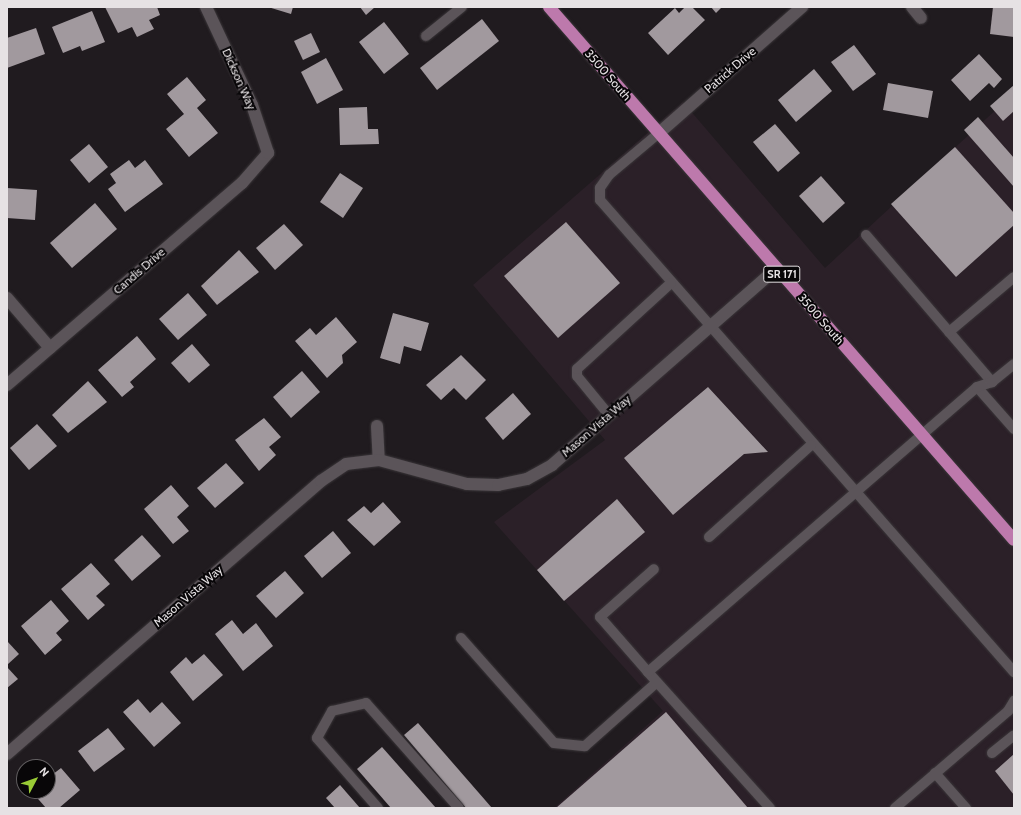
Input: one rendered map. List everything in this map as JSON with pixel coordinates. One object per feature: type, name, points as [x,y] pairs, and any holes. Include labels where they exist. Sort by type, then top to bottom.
[{"type":"main road","name":"3500 South","points":[[549,7],[1014,540]]},
{"type":"street","name":"Dickson Way","points":[[206,7],[252,105],[268,153]]},
{"type":"street","name":"Patrick Drive","points":[[658,133],[802,7]]},
{"type":"street","points":[[912,7],[921,18]]},
{"type":"street","name":"Candis Drive","points":[[7,385],[242,183],[268,153]]},
{"type":"street","name":"Mason Vista Way","points":[[7,754],[321,481],[346,464],[379,460],[467,484],[498,485],[527,479],[552,465],[777,268]]},
{"type":"street","points":[[7,298],[50,348]]},
{"type":"street","points":[[377,426],[379,460]]},
{"type":"lane","points":[[426,36],[462,7]]},
{"type":"lane","points":[[658,133],[609,175],[600,188],[600,200],[811,445],[854,490],[1014,672]]},
{"type":"lane","points":[[866,235],[992,382]]},
{"type":"lane","points":[[949,332],[1014,277]]},
{"type":"lane","points":[[609,415],[577,376],[577,369],[671,283]]},
{"type":"lane","points":[[648,672],[854,490],[977,386],[992,382],[1014,364]]},
{"type":"lane","points":[[977,386],[1014,429]]},
{"type":"lane","points":[[709,537],[811,445]]},
{"type":"lane","points":[[654,569],[600,617],[770,808]]},
{"type":"lane","points":[[461,638],[554,743],[585,746],[657,682]]},
{"type":"lane","points":[[894,808],[1008,710],[1014,700]]},
{"type":"lane","points":[[378,808],[317,738],[332,711],[366,703],[459,808]]},
{"type":"lane","points":[[992,754],[1014,735]]},
{"type":"lane","points":[[935,773],[966,808]]},
{"type":"shaded area","points":[[1014,93],[1014,808],[554,808],[663,711],[494,522],[605,440],[473,285],[683,102],[825,268]]},
{"type":"building","points":[[105,7],[157,7],[160,15],[149,20],[154,29],[137,37],[132,27],[118,33]]},
{"type":"building","points":[[268,7],[293,7],[291,14]]},
{"type":"building","points":[[360,7],[375,7],[366,15]]},
{"type":"building","points":[[685,7],[692,7],[705,20],[668,55],[648,33],[675,8],[679,13]]},
{"type":"building","points":[[711,7],[722,7],[716,13]]},
{"type":"building","points":[[993,7],[1014,7],[1014,37],[990,34]]},
{"type":"building","points":[[92,11],[105,42],[82,51],[80,46],[63,53],[52,27]]},
{"type":"building","points":[[482,19],[499,41],[437,90],[420,68]]},
{"type":"building","points":[[384,22],[409,54],[384,74],[359,42]]},
{"type":"building","points":[[36,28],[45,54],[7,68],[7,38]]},
{"type":"building","points":[[311,33],[320,52],[303,60],[294,41]]},
{"type":"building","points":[[854,45],[876,74],[853,91],[831,62]]},
{"type":"building","points":[[979,54],[1002,79],[994,88],[989,83],[970,101],[951,80]]},
{"type":"building","points":[[326,58],[343,90],[317,104],[301,72]]},
{"type":"building","points":[[814,69],[832,91],[796,122],[778,100]]},
{"type":"building","points":[[187,77],[206,100],[197,108],[218,133],[189,157],[166,129],[184,114],[167,94]]},
{"type":"building","points":[[888,83],[933,91],[928,118],[883,110]]},
{"type":"building","points":[[1014,85],[1014,111],[1003,121],[990,106]]},
{"type":"building","points":[[367,107],[368,129],[378,129],[379,144],[340,145],[339,108]]},
{"type":"building","points":[[978,117],[1014,158],[1014,187],[964,130]]},
{"type":"building","points":[[775,124],[800,153],[778,172],[753,142]]},
{"type":"building","points":[[89,144],[108,167],[89,183],[70,160]]},
{"type":"building","points":[[955,147],[1014,213],[1014,225],[956,277],[891,204]]},
{"type":"building","points":[[129,160],[135,168],[145,160],[163,184],[125,212],[108,189],[116,183],[110,174]]},
{"type":"building","points":[[340,173],[363,188],[343,218],[320,202]]},
{"type":"building","points":[[821,176],[845,203],[823,223],[799,196]]},
{"type":"building","points":[[7,188],[37,190],[35,220],[7,218]]},
{"type":"building","points":[[95,203],[117,229],[72,268],[50,243]]},
{"type":"building","points":[[566,222],[620,283],[558,338],[504,276]]},
{"type":"building","points":[[284,224],[303,245],[275,270],[256,248]]},
{"type":"building","points":[[239,250],[259,272],[217,305],[201,286]]},
{"type":"building","points":[[188,293],[207,315],[178,340],[159,319]]},
{"type":"building","points":[[393,313],[429,323],[421,351],[404,346],[400,364],[380,358]]},
{"type":"building","points":[[336,317],[357,342],[342,355],[343,363],[327,378],[295,341],[310,328],[316,335]]},
{"type":"building","points":[[137,336],[156,359],[130,382],[134,387],[122,397],[98,370]]},
{"type":"building","points":[[192,344],[210,365],[189,383],[171,363]]},
{"type":"building","points":[[461,355],[486,380],[466,400],[454,388],[441,400],[426,385]]},
{"type":"building","points":[[302,371],[320,392],[291,418],[273,397]]},
{"type":"building","points":[[88,381],[107,402],[68,433],[52,415]]},
{"type":"building","points":[[708,387],[768,452],[744,454],[673,515],[624,458]]},
{"type":"building","points":[[513,393],[531,414],[503,440],[485,418]]},
{"type":"building","points":[[264,418],[281,437],[269,447],[276,455],[259,471],[235,440]]},
{"type":"building","points":[[37,424],[57,446],[29,470],[10,448]]},
{"type":"building","points":[[226,463],[244,483],[215,508],[197,488]]},
{"type":"building","points":[[171,485],[189,506],[177,517],[189,531],[173,544],[144,509]]},
{"type":"building","points":[[617,499],[645,532],[564,601],[537,570]]},
{"type":"building","points":[[383,502],[401,522],[374,546],[347,520],[364,506],[371,513]]},
{"type":"building","points":[[333,531],[351,553],[322,578],[304,556]]},
{"type":"building","points":[[142,535],[161,556],[132,581],[114,560]]},
{"type":"building","points":[[91,563],[110,584],[96,596],[105,605],[88,620],[61,589]]},
{"type":"building","points":[[285,571],[304,593],[276,618],[256,596]]},
{"type":"building","points":[[51,600],[69,621],[56,633],[62,640],[45,655],[21,626]]},
{"type":"building","points":[[232,620],[243,634],[256,623],[273,646],[243,671],[215,634]]},
{"type":"building","points":[[7,641],[19,654],[7,665]]},
{"type":"building","points":[[204,654],[223,675],[193,701],[170,672],[186,657],[192,664]]},
{"type":"building","points":[[7,667],[18,679],[7,688]]},
{"type":"building","points":[[138,699],[150,713],[162,702],[181,723],[154,747],[123,712]]},
{"type":"building","points":[[666,712],[748,808],[556,808]]},
{"type":"building","points":[[418,723],[492,808],[466,808],[404,735]]},
{"type":"building","points":[[108,728],[125,749],[94,772],[78,751]]},
{"type":"building","points":[[382,747],[436,808],[391,808],[357,769]]},
{"type":"building","points":[[1014,754],[1014,795],[995,771]]},
{"type":"building","points":[[61,768],[80,790],[59,808],[46,808],[38,799],[56,799],[56,772]]},
{"type":"building","points":[[340,785],[360,808],[335,808],[326,798]]}]
